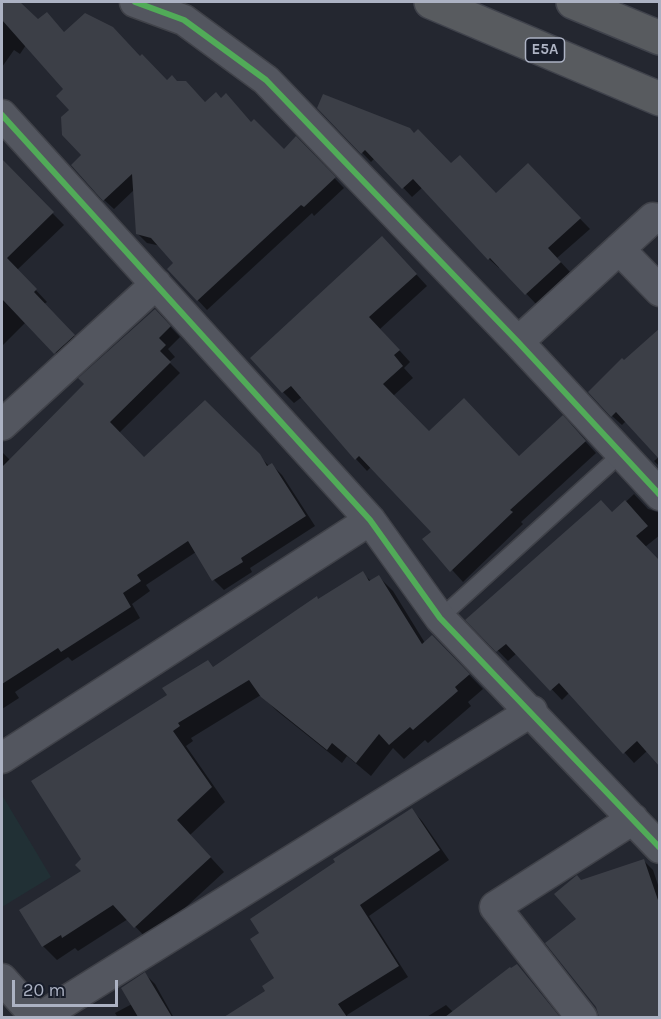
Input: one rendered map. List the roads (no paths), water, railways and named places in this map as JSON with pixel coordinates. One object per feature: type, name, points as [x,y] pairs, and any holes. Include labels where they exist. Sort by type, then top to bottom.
[{"type":"highway","name":"E5A","points":[[431,2],[660,99]]},
{"type":"highway","points":[[573,2],[660,38]]},
{"type":"street","points":[[135,2],[184,20],[266,80],[518,342],[660,495]]},
{"type":"street","points":[[4,123],[156,284],[370,520],[440,618],[532,711],[660,848]]},
{"type":"street","points":[[518,342],[653,218],[660,219]]},
{"type":"street","points":[[619,249],[660,291]]},
{"type":"street","points":[[2,425],[156,284]]},
{"type":"street","points":[[2,758],[370,520]]},
{"type":"street","points":[[2,979],[38,1017],[532,711]]},
{"type":"street","points":[[582,1017],[495,907],[633,819]]},
{"type":"lane","points":[[440,618],[621,454]]}]
